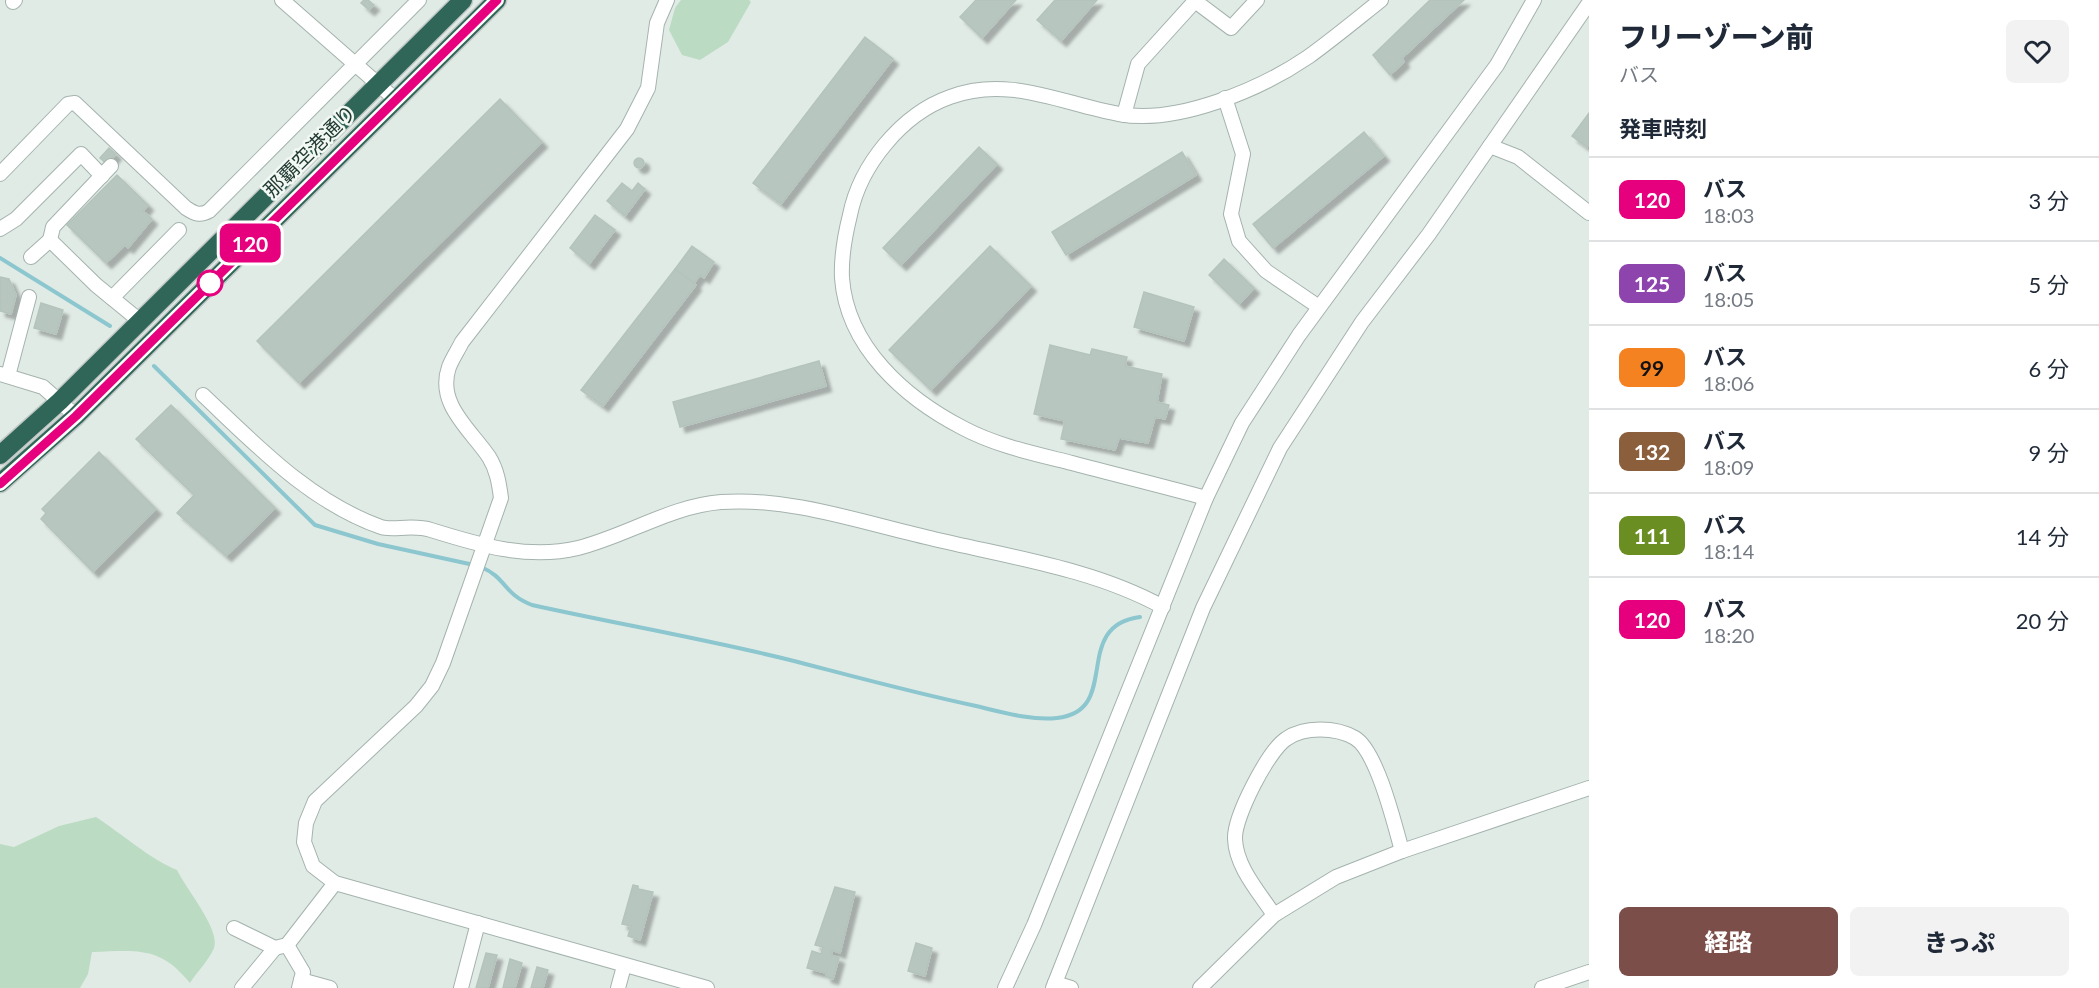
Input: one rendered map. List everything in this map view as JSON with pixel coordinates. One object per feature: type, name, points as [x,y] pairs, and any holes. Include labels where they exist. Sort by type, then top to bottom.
[{"type":"highway","name":"那覇空港通り","points":[[0,455],[60,400],[463,0]]},
{"type":"highway","name":"那覇空港通り","points":[[0,483],[76,416],[497,0]]},
{"type":"lane","points":[[282,0],[395,99]]},
{"type":"lane","points":[[0,174],[68,104],[75,104],[186,208],[194,213],[204,214],[419,0]]},
{"type":"lane","points":[[667,0],[657,23],[648,88],[627,129],[462,342],[449,367],[446,382],[448,398],[457,416],[489,458],[499,479],[501,498],[486,547],[432,686],[416,706],[315,801],[306,823],[304,842],[313,866],[335,883],[707,988]]},
{"type":"lane","points":[[1124,115],[1138,64],[1195,1],[1231,28],[1257,0]]},
{"type":"lane","points":[[1206,498],[1018,449],[965,429],[914,399],[876,360],[852,323],[842,279],[845,238],[851,207],[878,154],[898,130],[920,113],[951,97],[988,89],[1035,91],[1086,107],[1124,115],[1169,115],[1224,98],[1306,58],[1381,0]]},
{"type":"lane","points":[[1005,988],[1034,925],[1206,498],[1242,423],[1319,307],[1497,65],[1534,0]]},
{"type":"lane","points":[[1071,988],[1054,986],[1203,608],[1280,448],[1362,322],[1430,234],[1589,3]]},
{"type":"lane","points":[[1224,98],[1243,154],[1231,214],[1239,241],[1266,272],[1319,307]]},
{"type":"lane","points":[[1490,146],[1518,157],[1589,213]]},
{"type":"lane","points":[[0,229],[16,219],[81,154],[107,171],[53,226],[50,240],[31,257]]},
{"type":"lane","points":[[112,298],[179,230]]},
{"type":"lane","points":[[50,240],[140,321]]},
{"type":"lane","points":[[29,297],[4,375],[43,387],[76,416]]},
{"type":"lane","points":[[203,395],[274,463],[354,515],[384,528],[417,526],[486,547],[537,553],[578,548],[685,510],[720,502],[768,503],[825,513],[1108,580],[1163,607]]},
{"type":"lane","points":[[1274,915],[1241,865],[1235,839],[1239,814],[1247,798],[1285,739],[1309,729],[1345,734],[1358,739],[1383,785],[1402,851]]},
{"type":"lane","points":[[1200,988],[1274,915],[1336,877],[1402,851],[1589,788]]},
{"type":"lane","points":[[242,988],[335,883]]},
{"type":"lane","points":[[461,988],[478,923]]},
{"type":"lane","points":[[234,928],[281,946],[303,972],[300,984],[330,988]]},
{"type":"lane","points":[[618,988],[624,966]]},
{"type":"lane","points":[[1542,988],[1589,972]]},
{"type":"green space","points":[[681,0],[749,0],[751,2],[728,42],[700,60],[682,55],[669,30],[675,8]]},
{"type":"green space","points":[[96,817],[146,853],[177,870],[208,920],[215,940],[212,952],[190,983],[168,962],[157,956],[122,951],[92,952],[88,974],[80,988],[0,988],[0,844],[14,847],[59,826]]},
{"type":"building","points":[[364,0],[374,5],[369,10],[361,3]]},
{"type":"building","points":[[976,0],[1016,0],[982,38],[960,17]]},
{"type":"building","points":[[1055,0],[1097,0],[1061,41],[1037,20]]},
{"type":"building","points":[[1430,0],[1464,0],[1402,58],[1404,62],[1390,75],[1373,55]]},
{"type":"building","points":[[865,37],[893,59],[781,204],[753,183]]},
{"type":"building","points":[[500,99],[542,142],[299,383],[257,341]]},
{"type":"building","points":[[1589,113],[1589,143],[1587,147],[1572,136]]},
{"type":"building","points":[[1364,132],[1384,156],[1273,248],[1253,224]]},
{"type":"building","points":[[979,147],[997,164],[901,265],[883,248]]},
{"type":"building","points":[[109,148],[116,154],[107,164],[100,158]]},
{"type":"building","points":[[1182,152],[1196,175],[1066,255],[1052,232]]},
{"type":"building","points":[[639,158],[643,159],[643,167],[639,168],[635,167],[634,163],[635,159]]},
{"type":"building","points":[[117,175],[148,205],[143,211],[152,219],[128,248],[125,245],[106,263],[67,225]]},
{"type":"building","points":[[622,183],[632,191],[638,183],[645,189],[625,216],[607,201]]},
{"type":"building","points":[[595,215],[615,230],[589,264],[570,248]]},
{"type":"building","points":[[692,246],[714,262],[704,278],[700,275],[694,283],[675,269]]},
{"type":"building","points":[[990,246],[1031,286],[931,390],[889,350]]},
{"type":"building","points":[[1224,259],[1254,288],[1239,304],[1209,275]]},
{"type":"building","points":[[675,269],[696,285],[603,406],[581,390]]},
{"type":"building","points":[[0,277],[9,279],[16,295],[11,314],[0,311]]},
{"type":"building","points":[[1144,292],[1194,307],[1184,341],[1134,327]]},
{"type":"building","points":[[41,303],[63,310],[56,334],[34,328]]},
{"type":"building","points":[[1050,345],[1090,355],[1092,349],[1127,357],[1125,366],[1162,374],[1157,402],[1169,405],[1165,419],[1155,417],[1148,443],[1119,438],[1115,450],[1061,439],[1065,421],[1034,414]]},
{"type":"building","points":[[819,361],[826,386],[680,427],[673,402]]},
{"type":"building","points":[[171,405],[275,508],[226,556],[177,513],[194,495],[136,439]]},
{"type":"building","points":[[99,452],[156,509],[93,572],[41,519],[46,513],[42,509]]},
{"type":"building","points":[[633,885],[638,886],[638,889],[653,892],[640,940],[628,936],[631,926],[622,924]]},
{"type":"building","points":[[835,887],[855,892],[840,953],[832,950],[831,955],[839,958],[833,979],[826,977],[826,973],[807,968],[812,951],[821,954],[823,947],[815,945]]},
{"type":"building","points":[[916,943],[932,948],[925,976],[908,971]]},
{"type":"building","points":[[486,953],[497,955],[488,988],[476,988]]},
{"type":"building","points":[[510,959],[522,963],[515,988],[503,988]]},
{"type":"building","points":[[537,967],[548,970],[543,988],[531,988]]},
{"type":"waterway","points":[[0,258],[110,326]]},
{"type":"waterway","points":[[154,366],[315,525],[378,544],[474,565]]},
{"type":"waterway","points":[[481,567],[496,576],[515,596],[532,605],[758,652],[1006,713],[1047,719],[1077,712],[1088,701],[1094,685],[1100,651],[1107,636],[1119,624],[1140,617]]},
{"type":"bus line","name":"120","points":[[0,484],[76,416],[497,0]]}]
